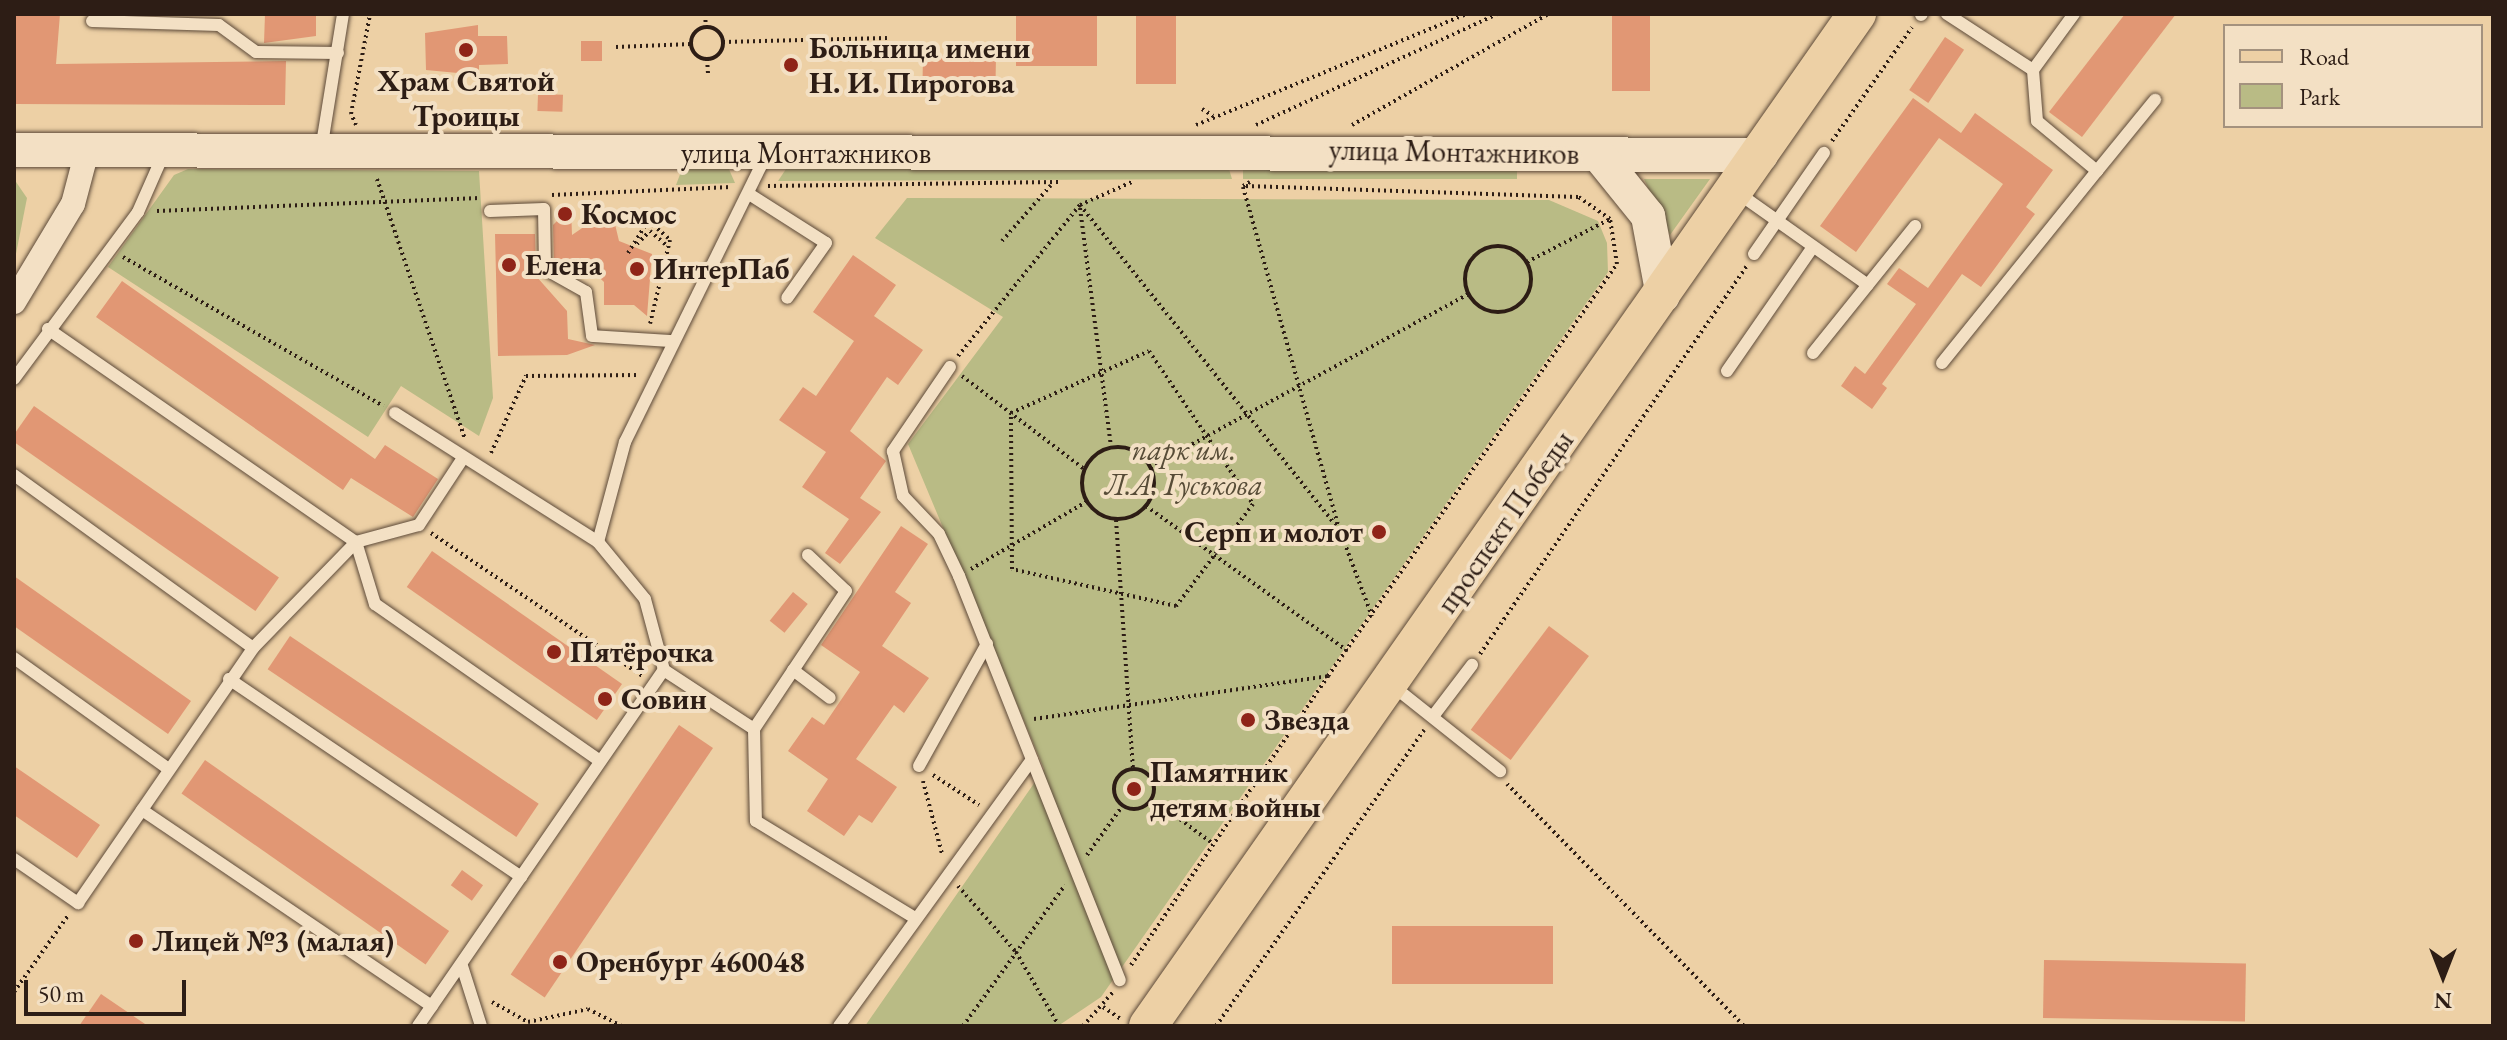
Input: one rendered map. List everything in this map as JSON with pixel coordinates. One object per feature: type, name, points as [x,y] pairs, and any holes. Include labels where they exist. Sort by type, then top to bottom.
[{"type":"main road","name":"проспект Победы","points":[[1137,1024],[1391,684],[1857,14]]},
{"type":"main road","name":"улица Монтажников","points":[[14,150],[767,154],[1214,149],[1761,155]]},
{"type":"main road","name":"улица Монтажников","points":[[1598,154],[1648,216],[1663,296]]},
{"type":"street","points":[[14,302],[61,228],[87,151]]},
{"type":"lane","points":[[320,153],[343,14]]},
{"type":"lane","points":[[1947,14],[2033,70]]},
{"type":"lane","points":[[2074,14],[2033,70],[2037,121],[2097,171]]},
{"type":"lane","points":[[92,21],[219,25],[256,52],[338,53]]},
{"type":"lane","points":[[1942,363],[2155,100]]},
{"type":"lane","points":[[14,379],[48,329],[138,212],[164,152]]},
{"type":"lane","points":[[1754,254],[1824,153]]},
{"type":"lane","points":[[598,542],[625,442],[655,375],[767,154]]},
{"type":"lane","points":[[1735,191],[1868,285]]},
{"type":"lane","points":[[749,194],[826,243],[787,298]]},
{"type":"lane","points":[[490,211],[544,209],[545,269],[586,292],[592,336],[672,341]]},
{"type":"lane","points":[[1813,353],[1915,226]]},
{"type":"lane","points":[[1727,371],[1813,247]]},
{"type":"lane","points":[[48,329],[356,542],[375,604],[600,761]]},
{"type":"lane","points":[[950,367],[893,451],[903,496],[939,534],[959,576],[1074,872],[1120,980]]},
{"type":"lane","points":[[395,413],[598,542],[645,599],[664,670],[754,729]]},
{"type":"lane","points":[[14,877],[18,862],[78,903],[167,768],[253,648],[356,542],[419,525],[463,458]]},
{"type":"lane","points":[[14,475],[253,648]]},
{"type":"lane","points":[[808,555],[846,591],[754,729],[756,821],[915,918]]},
{"type":"lane","points":[[919,766],[987,644]]},
{"type":"lane","points":[[14,658],[167,768]]},
{"type":"lane","points":[[1434,715],[1472,665]]},
{"type":"lane","points":[[418,1026],[664,670]]},
{"type":"lane","points":[[793,670],[830,698]]},
{"type":"lane","points":[[229,679],[521,877]]},
{"type":"lane","points":[[1391,684],[1434,715],[1500,771]]},
{"type":"lane","points":[[839,1026],[1032,759]]},
{"type":"lane","points":[[142,810],[432,1006]]},
{"type":"lane","points":[[462,966],[481,1026]]},
{"type":"path","points":[[370,14],[351,114],[372,129],[372,154],[465,437],[463,458]]},
{"type":"path","points":[[705,14],[706,27],[723,42],[887,38]]},
{"type":"path","points":[[1340,131],[1548,14]]},
{"type":"path","points":[[1824,153],[1922,14]]},
{"type":"path","points":[[691,44],[706,27]]},
{"type":"path","points":[[707,59],[723,42]]},
{"type":"path","points":[[616,47],[691,44],[707,59],[708,75]]},
{"type":"path","points":[[1202,109],[1213,116],[1214,149],[1243,186],[1302,386],[1340,531],[1372,616]]},
{"type":"path","points":[[1243,186],[1256,178]]},
{"type":"path","points":[[543,184],[543,195]]},
{"type":"path","points":[[1002,241],[1051,185]]},
{"type":"path","points":[[1083,1026],[1103,1007],[1328,676],[1612,279],[1617,264],[1610,219],[1594,204],[1561,195],[1243,186]]},
{"type":"path","points":[[1111,448],[1104,369],[1080,205],[1246,417],[1340,531]]},
{"type":"path","points":[[637,244],[633,237],[646,219],[670,240],[666,245],[647,339]]},
{"type":"path","points":[[1527,262],[1610,219]]},
{"type":"path","points":[[628,253],[650,231],[666,245]]},
{"type":"path","points":[[1488,248],[1510,248],[1527,262],[1528,293],[1514,308],[1483,308],[1468,294],[1470,261],[1488,248]]},
{"type":"path","points":[[109,249],[395,413]]},
{"type":"path","points":[[1472,665],[1754,254]]},
{"type":"path","points":[[1150,467],[1468,294]]},
{"type":"path","points":[[1149,351],[1253,504],[1176,606],[1012,569],[1011,413],[1149,351]]},
{"type":"path","points":[[950,367],[1084,469],[1086,502]]},
{"type":"path","points":[[482,469],[526,376],[655,375]]},
{"type":"path","points":[[1084,469],[1111,448],[1129,449],[1150,467],[1154,487],[1146,506],[1116,520]]},
{"type":"path","points":[[959,576],[1086,502]]},
{"type":"path","points":[[1086,502],[1116,520]]},
{"type":"path","points":[[1146,506],[1215,552],[1348,651]]},
{"type":"path","points":[[1116,520],[1127,594],[1133,769]]},
{"type":"path","points":[[419,525],[654,684]]},
{"type":"path","points":[[1018,722],[1132,700],[1328,676]]},
{"type":"path","points":[[1216,1026],[1434,715]]},
{"type":"path","points":[[919,766],[992,814]]},
{"type":"path","points":[[919,766],[947,874],[1016,952],[1059,1026]]},
{"type":"path","points":[[1133,769],[1149,776],[1151,798],[1212,843]]},
{"type":"path","points":[[1123,805],[1115,783],[1133,769]]},
{"type":"path","points":[[1500,771],[1744,1026]]},
{"type":"path","points":[[1123,805],[1138,808],[1151,798]]},
{"type":"path","points":[[963,1026],[1123,805]]},
{"type":"path","points":[[14,992],[78,903]]},
{"type":"path","points":[[490,1001],[528,1022],[588,1009],[621,1026]]},
{"type":"path","points":[[1103,1007],[1137,1024]]},
{"type":"green space","points":[[788,166],[1229,169],[1232,179],[778,181]]},
{"type":"green space","points":[[728,167],[735,183],[676,185],[682,169]]},
{"type":"green space","points":[[1243,168],[1517,168],[1517,179],[1243,179]]},
{"type":"green space","points":[[188,169],[479,171],[493,398],[479,436],[401,386],[368,437],[108,267],[174,175]]},
{"type":"green space","points":[[14,179],[27,198],[14,264]]},
{"type":"green space","points":[[1644,179],[1710,179],[1670,235]]},
{"type":"green space","name":"парк им. Л.А. Гуськова","points":[[907,198],[1549,200],[1598,221],[1607,243],[1608,272],[1101,997],[1058,1026],[865,1026],[1044,769],[908,444],[1003,317],[875,238]]},
{"type":"building","points":[[14,14],[60,14],[56,64],[286,61],[285,105],[14,104]]},
{"type":"building","points":[[265,14],[316,14],[316,36],[264,43]]},
{"type":"building","points":[[1016,14],[1097,14],[1097,66],[1016,66]]},
{"type":"building","points":[[1136,14],[1176,14],[1176,84],[1136,84]]},
{"type":"building","points":[[1612,14],[1650,14],[1650,91],[1612,91]]},
{"type":"building","points":[[2125,14],[2176,14],[2082,137],[2049,112]]},
{"type":"building","name":"Храм Святой Троицы","points":[[478,25],[478,36],[507,36],[508,64],[479,65],[479,75],[426,70],[425,33]]},
{"type":"building","points":[[1945,37],[1964,50],[1928,103],[1909,90]]},
{"type":"building","points":[[581,41],[602,41],[602,61],[581,61]]},
{"type":"building","points":[[923,55],[996,56],[995,86],[922,85]]},
{"type":"building","points":[[538,94],[563,95],[562,112],[537,111]]},
{"type":"building","points":[[1913,98],[1961,133],[1975,113],[2053,170],[2026,207],[2035,214],[1981,287],[1962,274],[1882,384],[1887,388],[1872,409],[1841,386],[1855,366],[1865,374],[1916,304],[1887,284],[1899,268],[1928,288],[2003,184],[1939,138],[1856,252],[1820,226]]},
{"type":"building","points":[[571,207],[572,235],[604,213],[614,220],[619,241],[652,254],[647,316],[634,305],[604,305],[604,282],[587,266],[554,264],[553,225]]},
{"type":"building","points":[[495,234],[535,234],[536,267],[528,267],[567,311],[568,339],[595,345],[567,355],[498,356]]},
{"type":"building","points":[[853,255],[896,285],[874,316],[923,350],[898,385],[887,377],[850,431],[886,461],[860,498],[881,512],[840,564],[825,553],[849,519],[802,487],[826,452],[779,420],[803,387],[816,396],[854,341],[813,312]]},
{"type":"building","points":[[122,281],[375,459],[385,445],[438,479],[413,517],[351,478],[343,490],[96,317]]},
{"type":"building","points":[[34,406],[279,577],[255,611],[14,442],[14,435]]},
{"type":"building","points":[[901,526],[928,544],[895,592],[911,603],[882,646],[929,678],[904,713],[894,705],[856,759],[897,787],[872,823],[859,815],[844,836],[807,811],[828,779],[788,751],[812,717],[824,725],[860,672],[821,645]]},
{"type":"building","points":[[432,551],[622,684],[597,720],[407,587]]},
{"type":"building","points":[[14,576],[191,701],[168,734],[14,626]]},
{"type":"building","points":[[793,592],[808,604],[784,633],[770,621]]},
{"type":"building","points":[[1549,626],[1589,656],[1511,760],[1471,730]]},
{"type":"building","points":[[290,636],[539,804],[516,837],[268,669]]},
{"type":"building","points":[[679,725],[713,748],[545,997],[511,975]]},
{"type":"building","points":[[205,760],[449,931],[426,965],[181,794]]},
{"type":"building","points":[[14,766],[100,825],[77,858],[14,815]]},
{"type":"building","points":[[462,870],[483,885],[472,901],[451,885]]},
{"type":"building","points":[[1392,926],[1553,926],[1553,984],[1392,984]]},
{"type":"building","points":[[2044,960],[2246,964],[2245,1022],[2043,1018]]},
{"type":"building","points":[[101,994],[148,1026],[79,1026]]},
{"type":"place","name":"Храм Святой Троицы","points":[[466,50]]},
{"type":"place","name":"Больница имени Н. И. Пирогова","points":[[791,65]]},
{"type":"place","name":"Космос","points":[[565,214]]},
{"type":"place","name":"Елена","points":[[509,265]]},
{"type":"place","name":"ИнтерПаб","points":[[637,269]]},
{"type":"place","name":"Серп и молот","points":[[1379,532]]},
{"type":"place","name":"Пятёрочка","points":[[554,652]]},
{"type":"place","name":"Совин","points":[[605,699]]},
{"type":"place","name":"Звезда","points":[[1248,720]]},
{"type":"place","name":"Памятник детям войны","points":[[1134,789]]},
{"type":"place","name":"Лицей №3 (малая)","points":[[136,941]]},
{"type":"place","name":"Оренбург 460048","points":[[560,962]]}]
